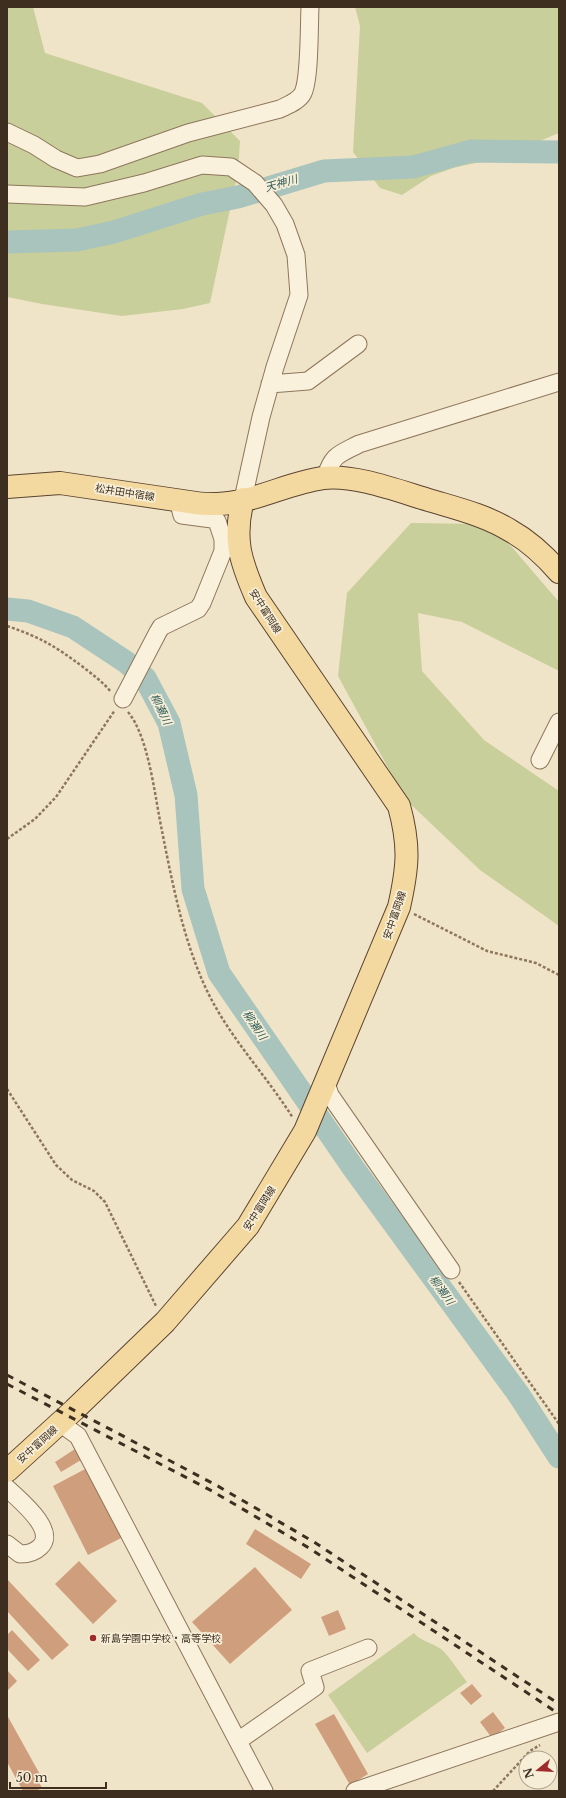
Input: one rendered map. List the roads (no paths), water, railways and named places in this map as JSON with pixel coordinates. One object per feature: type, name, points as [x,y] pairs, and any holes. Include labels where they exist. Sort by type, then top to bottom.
[{"type":"main road","points":[[244,499],[300,482],[325,478],[345,479],[380,485],[486,518],[511,531],[534,547],[559,572]]},
{"type":"main road","name":"松井田中宿線","points":[[7,487],[40,483],[60,483],[178,500],[218,504],[244,499]]},
{"type":"main road","name":"安中富岡線","points":[[7,1471],[60,1423],[165,1322],[248,1226],[304,1134],[326,1085],[399,907],[406,877],[408,855],[406,830],[399,806],[256,597],[244,571],[238,538],[238,522],[244,499]]},
{"type":"street","points":[[7,132],[34,145],[56,159],[77,168],[100,164],[188,133],[280,109],[293,103],[302,93],[308,48],[310,7]]},
{"type":"street","points":[[7,194],[85,197],[137,185],[202,165],[231,167],[255,183],[274,205],[285,224],[296,255],[299,295],[270,384],[251,459],[244,499]]},
{"type":"street","points":[[270,384],[308,381],[358,344]]},
{"type":"street","points":[[325,478],[332,460],[336,456],[359,444],[559,382]]},
{"type":"street","points":[[122,701],[140,664],[161,627],[198,609],[221,559],[223,539],[217,521],[212,518],[182,515],[178,500]]},
{"type":"street","points":[[540,760],[559,722]]},
{"type":"street","points":[[326,1085],[335,1101],[450,1270]]},
{"type":"street","points":[[60,1423],[78,1436],[264,1791]]},
{"type":"street","points":[[7,1488],[42,1524],[45,1532],[44,1540],[41,1546],[32,1552],[20,1554],[7,1544]]},
{"type":"street","points":[[238,1741],[315,1687],[310,1671],[368,1648]]},
{"type":"street","points":[[355,1791],[559,1722]]},
{"type":"waterway","name":"天神川","points":[[7,242],[77,240],[114,232],[202,204],[238,197],[324,171],[413,167],[471,151],[559,152]]},
{"type":"waterway","name":"柳瀬川","points":[[7,609],[28,611],[73,627],[126,662],[145,678],[169,723],[186,795],[193,889],[219,973],[354,1169],[519,1395],[559,1457]]},
{"type":"railway","points":[[7,1375],[216,1485],[314,1542],[559,1704]]},
{"type":"railway","points":[[7,1384],[212,1491],[309,1548],[559,1714]]},
{"type":"place","name":"新島学園中学校・高等学校","points":[[93,1638]]}]
